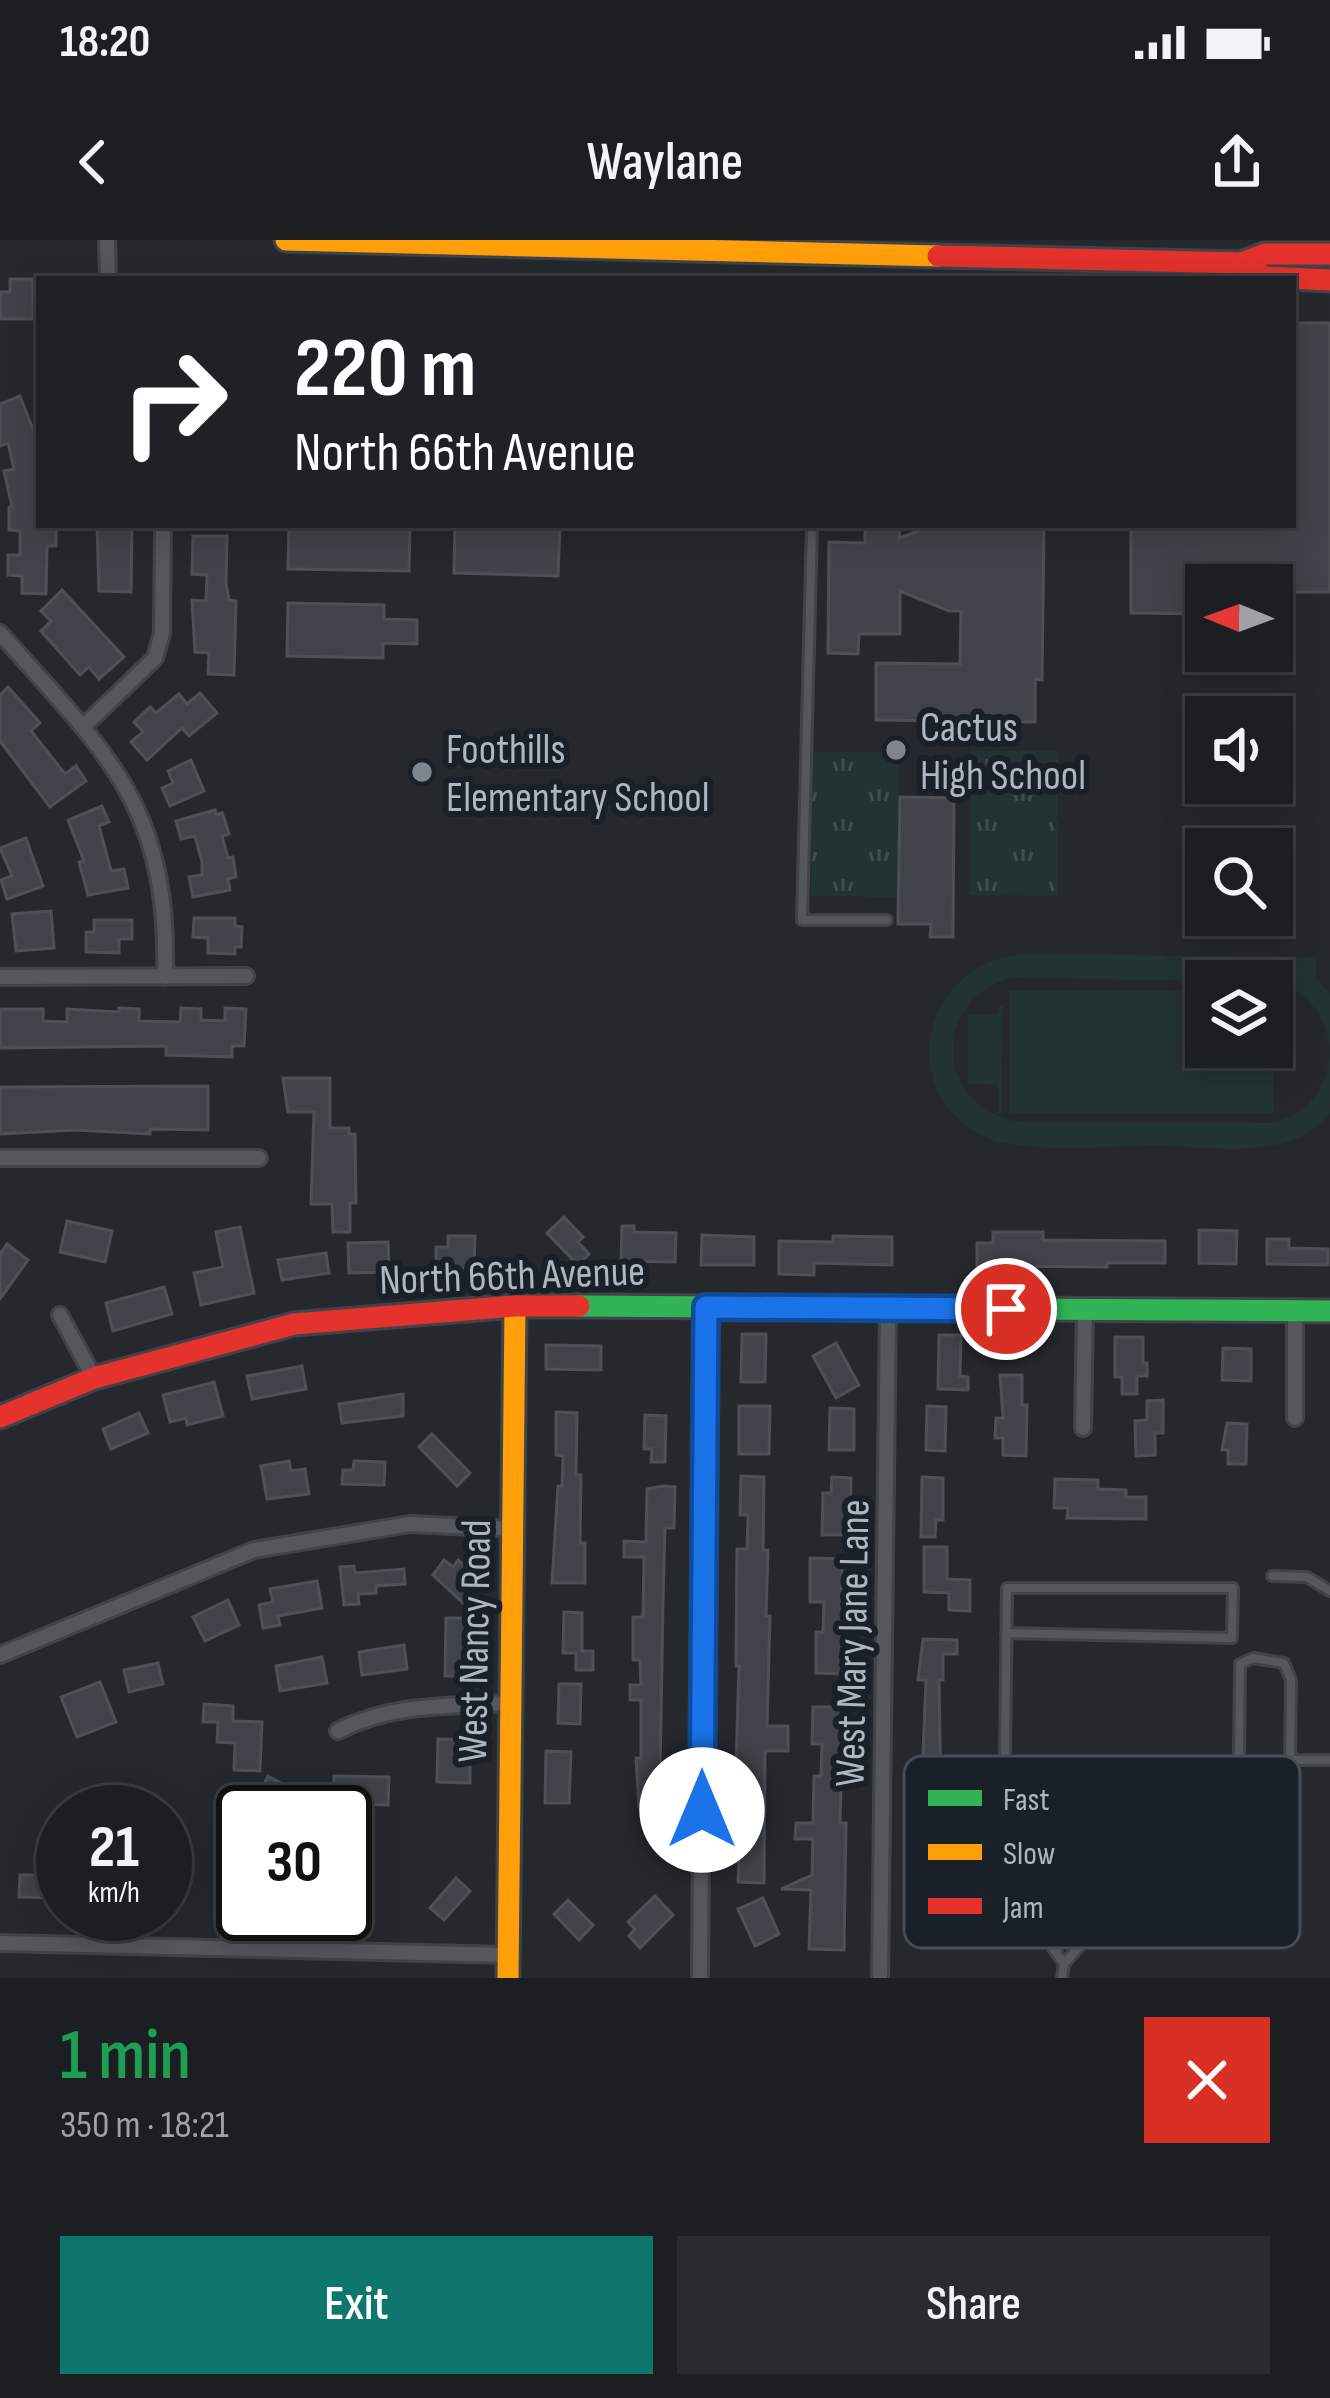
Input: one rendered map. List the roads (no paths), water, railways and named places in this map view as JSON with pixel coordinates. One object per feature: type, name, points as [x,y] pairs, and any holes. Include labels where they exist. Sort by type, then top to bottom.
[{"type":"street","points":[[107,240],[108,276]]},
{"type":"street","points":[[286,240],[1075,249],[1241,263],[1265,254],[1326,249]]},
{"type":"street","points":[[1241,263],[1262,276]]},
{"type":"street","points":[[1296,278],[1330,280]]},
{"type":"street","points":[[83,727],[155,658],[162,633],[163,528]]},
{"type":"street","points":[[0,633],[112,760],[133,798],[158,863],[165,977]]},
{"type":"street","points":[[0,977],[246,976]]},
{"type":"street","points":[[0,1158],[259,1158]]},
{"type":"street","name":"North 66th Avenue","points":[[0,1417],[94,1378],[294,1324],[515,1306],[1330,1311]]},
{"type":"street","name":"West Nancy Road","points":[[508,1966],[515,1306]]},
{"type":"street","points":[[700,1978],[706,1307]]},
{"type":"street","name":"West Mary Jane Lane","points":[[880,1978],[888,1308]]},
{"type":"street","points":[[1083,1428],[1085,1309]]},
{"type":"street","points":[[1295,1310],[1295,1418]]},
{"type":"street","points":[[60,1316],[94,1378]]},
{"type":"street","points":[[0,1655],[254,1550],[410,1524],[516,1529]]},
{"type":"street","points":[[338,1732],[395,1709],[509,1703]]},
{"type":"street","points":[[0,1943],[508,1966]]},
{"type":"lane","points":[[812,528],[802,920],[887,920]]},
{"type":"lane","points":[[1272,1576],[1307,1576],[1330,1591]]},
{"type":"lane","points":[[1005,1756],[1006,1588],[1233,1588],[1232,1638],[1006,1634]]},
{"type":"lane","points":[[1239,1756],[1240,1664],[1253,1658],[1284,1663],[1291,1680],[1290,1756]]},
{"type":"lane","points":[[1053,1948],[1064,1964]]},
{"type":"lane","points":[[1063,1978],[1064,1964],[1078,1948]]},
{"type":"place","name":"Cactus High School","points":[[896,750]]},
{"type":"place","name":"Foothills Elementary School","points":[[422,772]]}]
